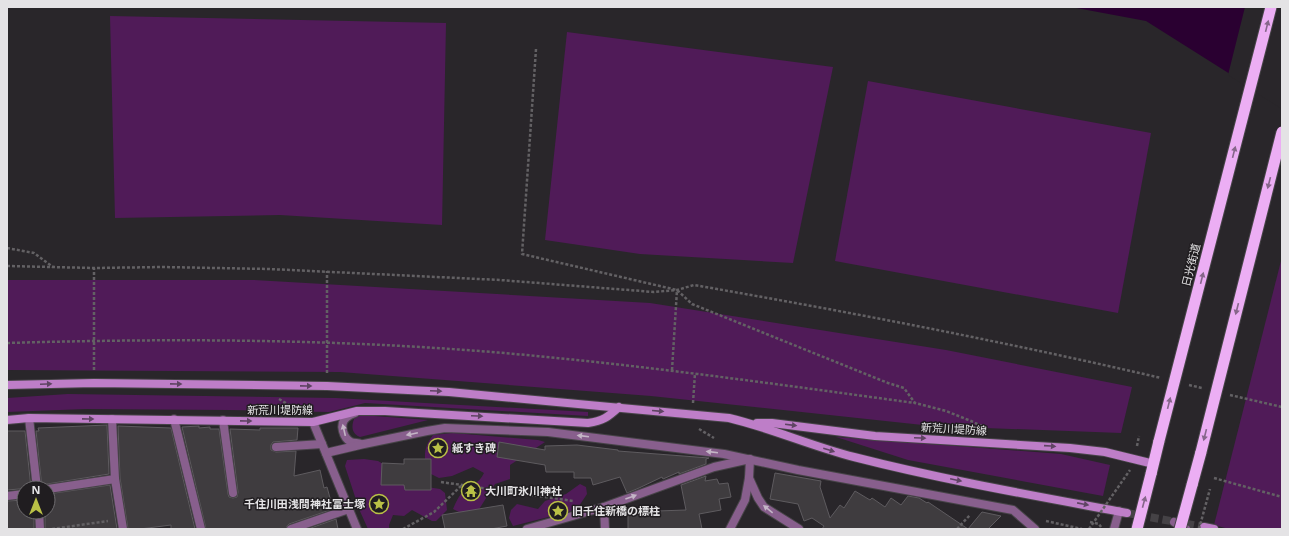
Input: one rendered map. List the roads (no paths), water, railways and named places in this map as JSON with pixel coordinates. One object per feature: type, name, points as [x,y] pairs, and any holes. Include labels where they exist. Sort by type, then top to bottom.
[{"type":"highway","name":"日光街道","points":[[1136,529],[1271,7]]},
{"type":"highway","points":[[1177,525],[1192,485],[1201,452],[1282,132]]},
{"type":"main road","name":"新荒川堤防線","points":[[7,385],[94,383],[327,386],[449,392],[729,418],[752,424],[828,450],[882,464],[965,482],[1127,513]]},
{"type":"main road","name":"新荒川堤防線","points":[[7,420],[29,418],[313,422],[358,411],[385,411],[588,423],[599,422],[619,407]]},
{"type":"main road","name":"新荒川堤防線","points":[[752,424],[772,422],[875,436],[1070,448],[1105,452],[1152,469]]},
{"type":"main road","points":[[1201,528],[1214,529]]},
{"type":"street","points":[[358,411],[346,418],[342,424],[342,428],[346,438],[352,442],[364,444]]},
{"type":"street","points":[[29,418],[36,480]]},
{"type":"street","points":[[112,419],[115,479],[123,529]]},
{"type":"street","points":[[174,419],[201,529]]},
{"type":"street","points":[[223,420],[233,493]]},
{"type":"street","points":[[313,422],[357,529]]},
{"type":"street","points":[[326,454],[364,444],[445,428],[548,432],[724,454],[1012,510],[1035,529]]},
{"type":"street","points":[[276,448],[322,444]]},
{"type":"street","points":[[730,529],[745,500],[749,478],[750,459]]},
{"type":"street","points":[[527,529],[604,507],[714,467],[750,459]]},
{"type":"street","points":[[749,478],[764,507],[800,529]]},
{"type":"street","points":[[56,488],[115,479]]},
{"type":"street","points":[[604,507],[605,529]]},
{"type":"street","points":[[291,529],[349,509]]},
{"type":"street","points":[[1114,529],[1119,511]]},
{"type":"street","points":[[1177,525],[1186,529]]},
{"type":"tunnel","points":[[1127,513],[1204,527]]},
{"type":"place","name":"紙すき碑","points":[[438,448]]},
{"type":"place","name":"大川町氷川神社","points":[[471,491]]},
{"type":"place","name":"千住川田浅間神社富士塚","points":[[379,504]]},
{"type":"place","name":"旧千住新橋の標柱","points":[[558,511]]}]
